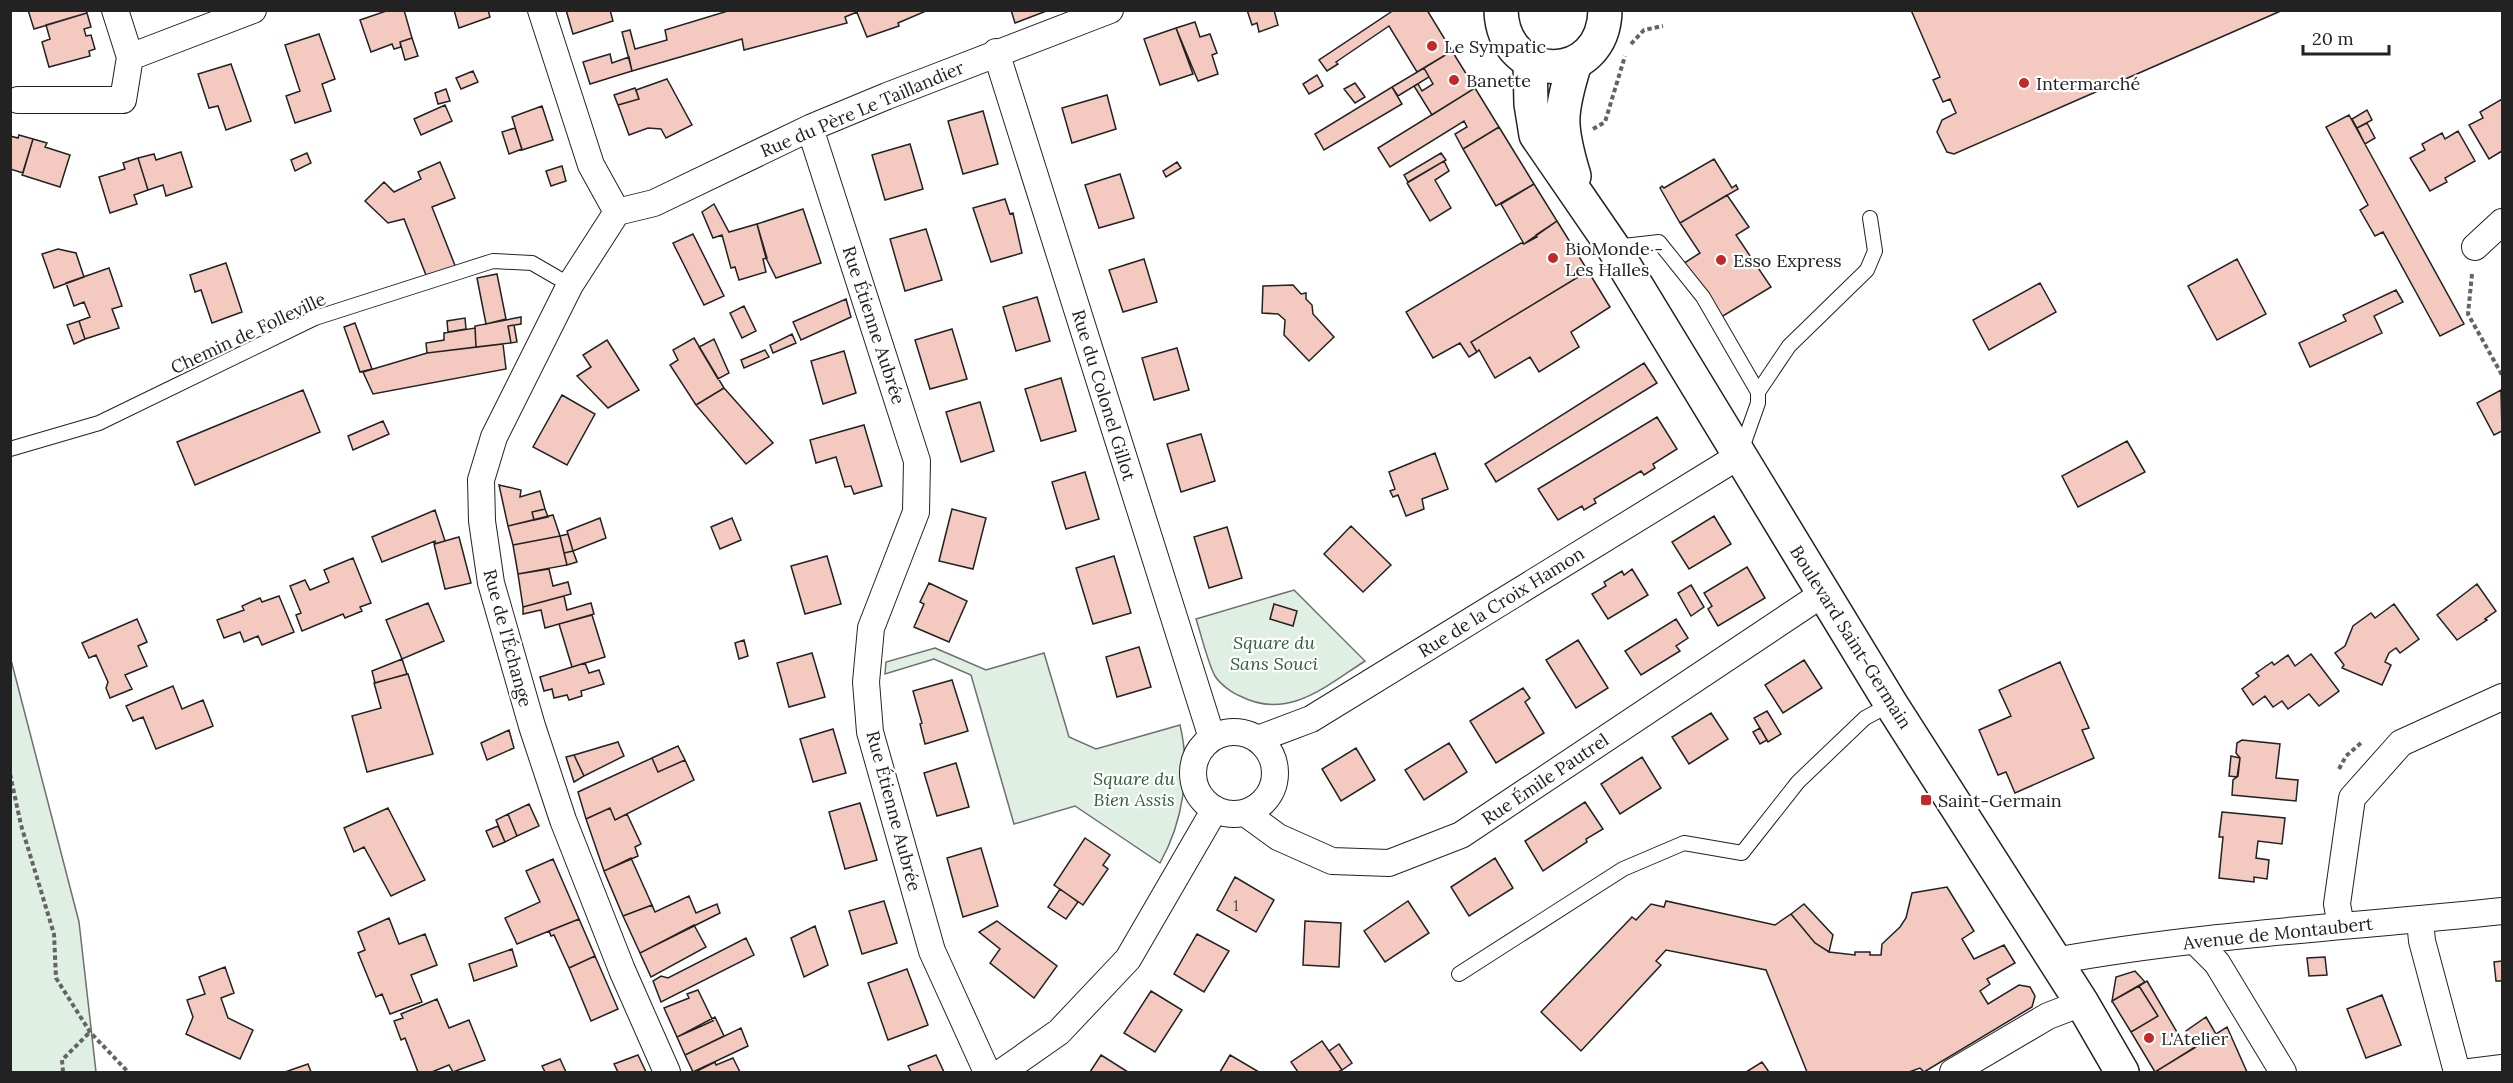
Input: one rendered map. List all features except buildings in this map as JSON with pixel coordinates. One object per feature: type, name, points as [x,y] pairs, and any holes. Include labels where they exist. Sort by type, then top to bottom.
[{"type":"main road","points":[[1496,16],[1511,47],[1530,62],[1552,68],[1575,63],[1589,54],[1599,41],[1605,25],[1605,10]]},
{"type":"main road","name":"Boulevard Saint-Germain","points":[[1530,62],[1531,104],[1536,135],[1613,247],[1891,704],[2082,1003],[2122,1072]]},
{"type":"main road","name":"Boulevard Saint-Germain","points":[[1575,63],[1562,115],[1563,140],[1581,201]]},
{"type":"street","points":[[18,100],[123,100],[130,57],[115,10]]},
{"type":"street","points":[[130,57],[253,10]]},
{"type":"street","points":[[541,10],[591,165],[617,212]]},
{"type":"street","name":"Rue du Père Le Taillandier","points":[[617,212],[654,203],[810,128],[996,52],[1110,10]]},
{"type":"street","name":"Rue du Colonel Gillot","points":[[996,52],[1212,738]]},
{"type":"street","name":"Rue Étienne Aubrée","points":[[810,128],[917,461],[915,512],[871,628],[866,682],[870,732],[932,951],[987,1072]]},
{"type":"street","name":"Rue de l'Échange","points":[[617,212],[570,285],[494,437],[481,480],[482,521],[491,583],[532,726],[563,820],[622,970],[667,1072]]},
{"type":"street","points":[[2475,248],[2502,222]]},
{"type":"street","name":"Rue de la Croix Hamon","points":[[1258,739],[1311,718],[1739,456]]},
{"type":"street","name":"Rue Émile Pautrel","points":[[1245,813],[1278,837],[1332,861],[1389,863],[1461,835],[1824,593]]},
{"type":"street","points":[[2341,926],[2337,904],[2352,798],[2402,743],[2502,697]]},
{"type":"street","points":[[1231,731],[1245,733],[1258,739],[1271,753],[1276,766],[1275,781],[1270,794],[1258,807],[1245,813],[1229,814],[1215,809],[1204,801],[1196,789],[1193,775],[1195,760],[1202,747],[1212,738],[1231,731]]},
{"type":"street","points":[[1002,1072],[1059,1032],[1128,959],[1215,809]]},
{"type":"street","name":"Avenue de Montaubert","points":[[2054,961],[2195,941],[2502,911]]},
{"type":"street","points":[[2420,920],[2422,941],[2457,1072]]},
{"type":"street","points":[[2195,941],[2217,963],[2283,1072]]},
{"type":"street","points":[[1953,1072],[2048,1016],[2082,1003]]},
{"type":"street","points":[[2470,1072],[2502,1068]]},
{"type":"lane","points":[[1758,392],[1789,346],[1867,270],[1875,251],[1870,218]]},
{"type":"lane","points":[[1613,247],[1659,242],[1703,297],[1758,392],[1758,403],[1739,456]]},
{"type":"lane","name":"Chemin de Folleville","points":[[10,449],[99,423],[315,318],[493,261],[532,263],[570,285]]},
{"type":"lane","points":[[1459,974],[1623,869],[1684,843],[1742,854],[1798,782],[1864,718],[1891,704]]},
{"type":"path","points":[[1587,132],[1605,122],[1628,48],[1644,30],[1663,26]]},
{"type":"path","points":[[2475,248],[2468,314],[2502,375]]},
{"type":"path","points":[[10,774],[21,825],[54,934],[56,978],[90,1032],[128,1072]]},
{"type":"path","points":[[63,1072],[62,1060],[90,1032]]},
{"type":"green space","name":"Square du Sans Souci","points":[[1294,590],[1365,661],[1321,690],[1290,703],[1274,705],[1258,703],[1233,693],[1212,671],[1196,619]]},
{"type":"green space","name":"Square du Bien Assis","points":[[935,648],[986,670],[1044,653],[1069,737],[1096,749],[1180,725],[1185,760],[1183,796],[1174,831],[1160,863],[1075,806],[1014,824],[971,675],[934,659],[885,674],[886,662]]},
{"type":"green space","points":[[10,656],[79,922],[96,1072],[11,1072]]},
{"type":"place","name":"Le Sympatic","points":[[1432,46]]},
{"type":"place","name":"Banette","points":[[1454,80]]},
{"type":"place","name":"Intermarché","points":[[2024,83]]},
{"type":"place","name":"BioMonde - Les Halles","points":[[1553,258]]},
{"type":"place","name":"Esso Express","points":[[1721,260]]},
{"type":"place","name":"Saint-Germain","points":[[1926,800]]},
{"type":"place","name":"L'Atelier","points":[[2149,1038]]}]
